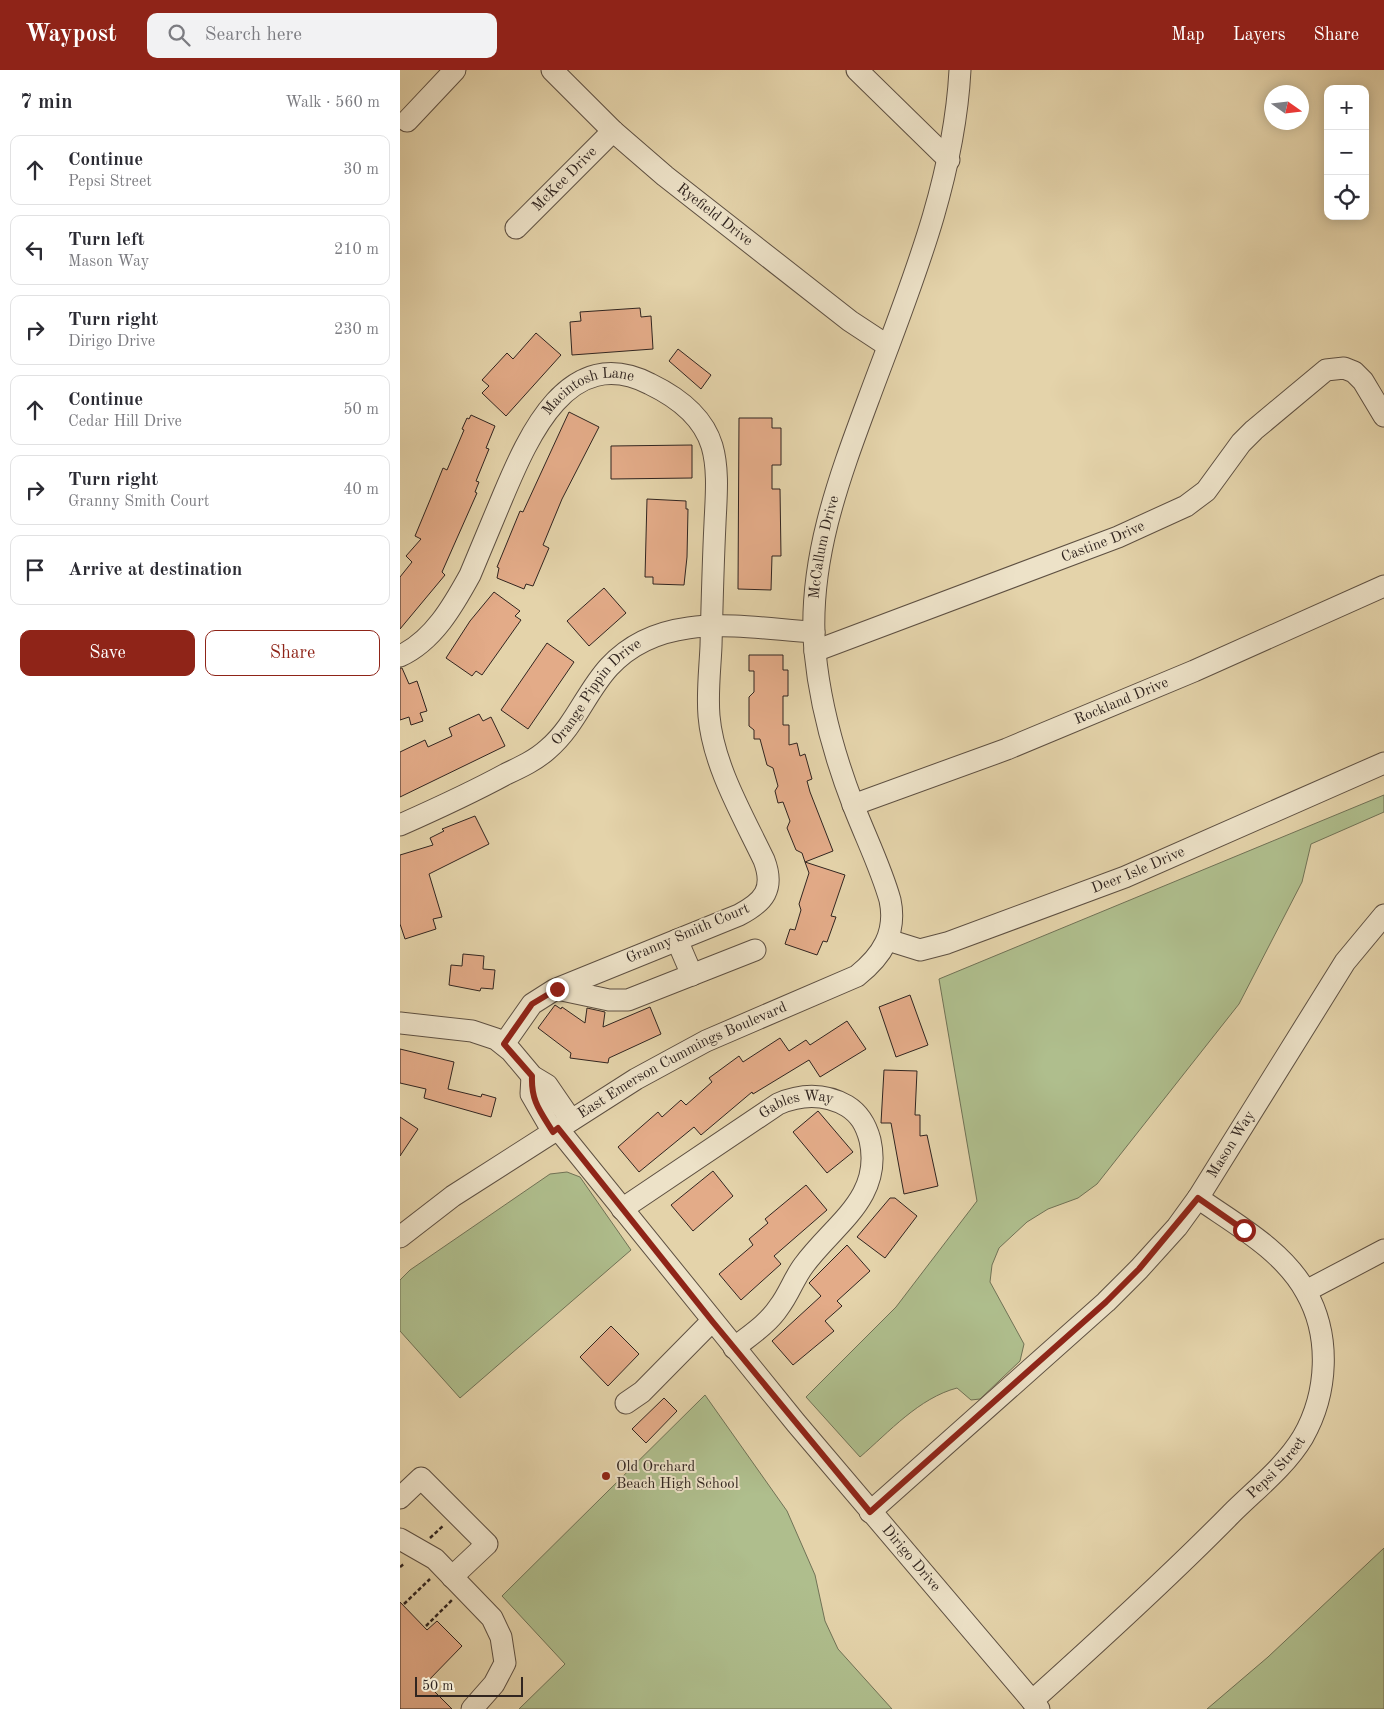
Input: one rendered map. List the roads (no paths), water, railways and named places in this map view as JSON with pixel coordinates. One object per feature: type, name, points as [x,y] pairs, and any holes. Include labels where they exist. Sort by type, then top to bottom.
[{"type":"street","points":[[407,121],[455,70]]},
{"type":"street","name":"Ryefield Drive","points":[[552,70],[613,131],[665,176],[850,322],[888,346]]},
{"type":"street","points":[[857,70],[949,160]]},
{"type":"street","name":"McCallum Drive","points":[[888,940],[892,917],[890,900],[853,805],[828,726],[815,642],[816,576],[827,522],[842,472],[930,226],[949,160],[958,108],[960,70]]},
{"type":"street","name":"McKee Drive","points":[[516,228],[613,131]]},
{"type":"street","name":"Castine Drive","points":[[815,642],[1118,537],[1186,506],[1206,491],[1241,443],[1269,416],[1318,375],[1333,368],[1344,368],[1363,381],[1384,416]]},
{"type":"street","name":"Macintosh Lane","points":[[400,656],[425,639],[458,597],[470,575],[515,468],[541,418],[565,391],[586,380],[606,375],[630,376],[657,387],[691,411],[708,435],[713,449],[716,492],[712,626]]},
{"type":"street","name":"Rockland Drive","points":[[853,805],[1007,749],[1194,671],[1384,586]]},
{"type":"street","name":"Orange Pippin Drive","points":[[400,826],[486,785],[540,756],[567,729],[610,666],[634,647],[660,633],[697,626],[712,626],[815,642]]},
{"type":"street","name":"Granny Smith Court","points":[[504,1044],[532,1004],[557,989],[756,906],[765,894],[769,880],[764,860],[733,796],[711,730],[708,714],[712,626]]},
{"type":"street","name":"Deer Isle Drive","points":[[888,940],[920,950],[947,943],[1124,876],[1384,764]]},
{"type":"street","name":"Mason Way","points":[[870,1512],[1106,1302],[1158,1248],[1198,1198],[1345,962],[1384,915]]},
{"type":"street","points":[[677,940],[692,975]]},
{"type":"street","name":"East Emerson Cummings Boulevard","points":[[400,1237],[453,1196],[614,1092],[699,1045],[857,976],[876,960],[888,940]]},
{"type":"street","points":[[557,989],[617,1001],[635,998],[755,950]]},
{"type":"street","points":[[400,1023],[472,1031],[488,1035],[504,1044]]},
{"type":"street","name":"Dirigo Drive","points":[[504,1044],[532,1076],[547,1085],[561,1127],[622,1209],[870,1512],[1035,1705]]},
{"type":"street","name":"Gables Way","points":[[622,1209],[778,1104],[792,1098],[804,1095],[820,1096],[840,1102],[860,1118],[867,1129],[872,1161],[866,1191],[855,1208],[804,1265],[778,1309],[734,1348]]},
{"type":"street","name":"Pepsi Street","points":[[1035,1705],[1158,1588],[1282,1463],[1302,1437],[1319,1398],[1324,1364],[1319,1325],[1306,1291],[1289,1269],[1266,1247],[1198,1198]]},
{"type":"street","points":[[1306,1291],[1384,1250]]},
{"type":"street","points":[[626,1403],[642,1392],[712,1321]]},
{"type":"street","points":[[400,1498],[421,1478],[487,1544],[453,1578]]},
{"type":"street","points":[[400,1539],[416,1547],[453,1578],[492,1618],[505,1653],[505,1664],[494,1684],[472,1709]]},
{"type":"place","name":"Old Orchard Beach High School","points":[[606,1476]]}]
